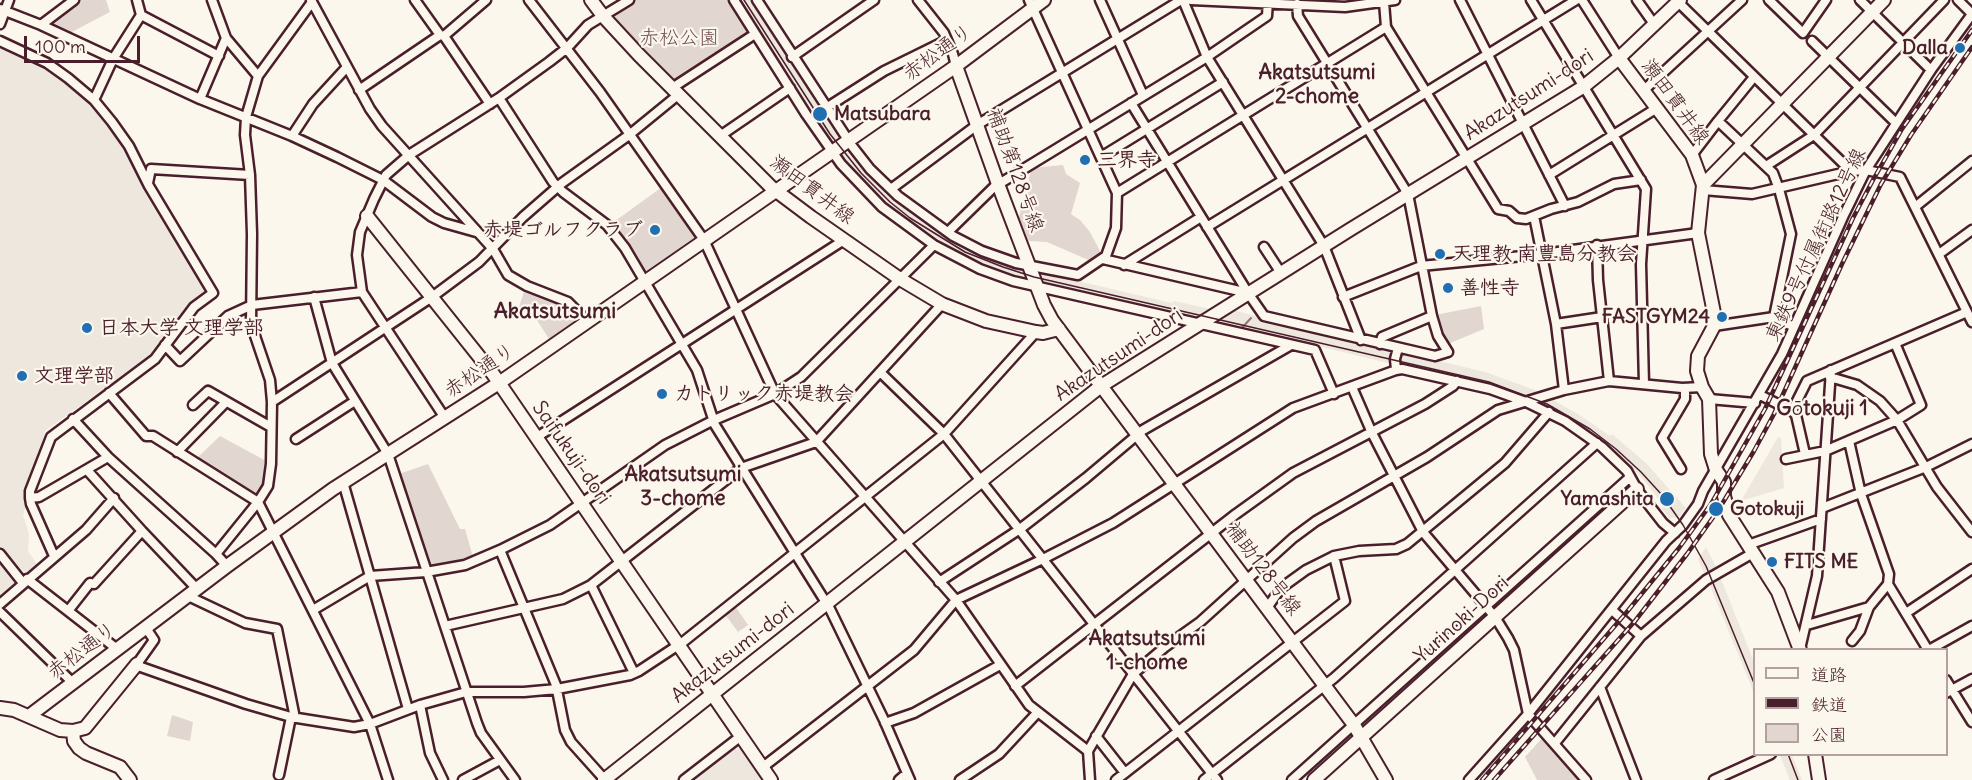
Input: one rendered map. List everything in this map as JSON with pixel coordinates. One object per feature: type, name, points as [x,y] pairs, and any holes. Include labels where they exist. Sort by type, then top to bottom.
[{"type":"street","points":[[0,24],[2,10],[9,0]]},
{"type":"street","points":[[41,26],[74,0]]},
{"type":"street","points":[[137,0],[141,15],[219,56]]},
{"type":"street","points":[[212,0],[226,38],[258,76]]},
{"type":"street","points":[[416,0],[490,104]]},
{"type":"street","points":[[359,90],[442,35],[486,0]]},
{"type":"street","points":[[529,0],[600,92],[704,240],[775,394],[956,600],[1029,705],[1088,751]]},
{"type":"street","name":"瀬田貫井線","points":[[591,0],[603,16],[675,92],[775,191],[844,240],[900,279],[942,304],[986,321],[1036,332],[1059,329]]},
{"type":"street","points":[[445,418],[362,292],[357,255],[360,232],[367,216],[383,180],[409,155],[499,98],[567,48],[583,29],[629,0]]},
{"type":"street","points":[[734,0],[832,152],[882,207],[934,245],[996,276],[1315,350],[1334,394]]},
{"type":"street","points":[[757,0],[848,140],[870,169],[891,189],[917,211],[948,232],[982,250],[1016,263],[1078,275],[1103,259],[1116,228],[1117,193],[1031,4]]},
{"type":"street","points":[[792,57],[874,0]]},
{"type":"street","points":[[918,0],[944,33],[956,66]]},
{"type":"street","name":"赤松通り","points":[[29,716],[274,531],[344,482],[499,383],[956,66],[1031,4],[1044,0]]},
{"type":"street","points":[[1100,0],[1143,95]]},
{"type":"street","points":[[891,189],[977,125],[1182,0],[1207,57],[1324,246],[1361,340]]},
{"type":"street","points":[[1191,0],[1345,7],[1395,0]]},
{"type":"street","points":[[1460,0],[1564,206]]},
{"type":"street","points":[[1531,0],[1646,189],[1642,332],[1644,384]]},
{"type":"street","points":[[1207,227],[1576,0]]},
{"type":"street","points":[[1582,0],[1619,58]]},
{"type":"street","points":[[1637,0],[1654,24]]},
{"type":"street","points":[[1644,90],[1742,0]]},
{"type":"street","points":[[1768,0],[1803,33],[1826,0]]},
{"type":"street","points":[[1860,0],[1931,70]]},
{"type":"street","points":[[1703,187],[1884,0]]},
{"type":"street","points":[[1766,166],[1814,135],[1944,0]]},
{"type":"street","points":[[1958,0],[1972,14]]},
{"type":"street","points":[[216,554],[268,486],[271,462],[270,381],[251,324],[250,175],[245,135],[246,117],[258,76],[311,1],[359,90],[382,126],[493,249],[508,275],[527,286],[568,302],[587,321]]},
{"type":"street","points":[[1679,1],[1851,171]]},
{"type":"street","name":"Akazutsumi-dori","points":[[605,780],[1101,386],[1584,87],[1619,58],[1679,1]]},
{"type":"street","points":[[948,232],[998,184],[1207,57],[1267,16],[1268,2]]},
{"type":"street","points":[[1383,2],[1386,27],[1498,209],[1509,211],[1518,218],[1527,219],[1578,202],[1614,184],[1641,180]]},
{"type":"street","points":[[1131,103],[1264,316],[1435,356],[1448,352],[1438,336],[1432,316],[1408,194],[1298,16],[1297,4]]},
{"type":"street","points":[[2,10],[200,99],[292,136],[383,180],[432,217],[444,223],[476,232]]},
{"type":"street","name":"東鉄9号付属街路12号線","points":[[1469,780],[1528,714],[1698,504],[1703,491],[1782,354],[1866,170],[1931,70],[1972,14]]},
{"type":"street","points":[[94,100],[113,59],[141,15]]},
{"type":"street","points":[[1117,193],[1386,27]]},
{"type":"street","points":[[272,402],[432,297],[479,262],[523,217],[558,187],[629,135],[675,92],[755,34]]},
{"type":"street","points":[[200,99],[226,38]]},
{"type":"street","points":[[826,108],[885,71],[947,39]]},
{"type":"street","points":[[0,41],[47,63],[94,100],[129,146],[148,183],[213,293],[194,307],[154,359],[51,436],[30,491],[30,498],[54,556]]},
{"type":"street","points":[[1812,41],[1896,123]]},
{"type":"street","name":"瀬田貫井線","points":[[1619,58],[1692,155],[1703,187],[1698,233],[1715,318],[1714,326]]},
{"type":"street","name":"補助第128号線","points":[[956,66],[1038,287]]},
{"type":"street","points":[[292,136],[313,104],[347,67]]},
{"type":"street","points":[[1692,155],[1754,77]]},
{"type":"street","points":[[1101,158],[1223,82]]},
{"type":"street","points":[[720,136],[790,88]]},
{"type":"street","points":[[499,98],[558,187],[614,231],[645,281],[697,370],[715,425],[827,604],[885,723],[905,778]]},
{"type":"street","points":[[1549,175],[1657,108]]},
{"type":"street","points":[[1718,121],[1773,173],[1779,189],[1791,234],[1774,317]]},
{"type":"street","points":[[1915,207],[1972,161]]},
{"type":"street","points":[[148,183],[151,169],[250,175]]},
{"type":"street","points":[[1703,187],[1752,194],[1851,171],[1866,170],[1900,177],[1972,322]]},
{"type":"street","name":"Saifukuji-dori","points":[[367,216],[499,383],[771,780]]},
{"type":"street","points":[[1534,216],[1556,324],[1564,390]]},
{"type":"street","points":[[1124,265],[1201,217]]},
{"type":"street","points":[[1939,254],[1972,230]]},
{"type":"street","points":[[1343,297],[1421,266],[1543,254],[1698,233]]},
{"type":"street","points":[[537,437],[844,240]]},
{"type":"street","points":[[313,610],[370,576],[426,572],[465,565],[500,550],[543,529],[665,445],[714,420],[775,394],[801,377],[934,245]]},
{"type":"street","points":[[1597,245],[1609,381]]},
{"type":"street","points":[[1264,247],[1281,273]]},
{"type":"street","points":[[1103,259],[1248,293]]},
{"type":"street","points":[[1038,287],[1048,312],[1101,386]]},
{"type":"street","points":[[165,345],[180,361],[228,316],[252,304],[362,292]]},
{"type":"street","points":[[314,297],[332,363],[388,454],[481,733],[515,780]]},
{"type":"street","points":[[445,626],[563,599],[591,585],[741,468],[816,442],[942,304]]},
{"type":"street","points":[[1792,411],[1807,381],[1831,374],[1967,312]]},
{"type":"street","points":[[1380,344],[1382,337],[1432,316]]},
{"type":"street","points":[[1556,324],[1602,317]]},
{"type":"street","points":[[1794,327],[1774,317],[1714,326],[1698,356],[1697,371],[1709,399],[1711,454],[1716,470],[1724,482],[1724,496],[1729,515],[1782,599],[1799,648]]},
{"type":"street","points":[[136,664],[246,704],[293,718],[354,727],[370,724],[420,705],[466,692],[524,692],[557,689],[634,673],[678,645],[944,434],[1036,332]]},
{"type":"street","points":[[1786,459],[1824,451],[1849,441],[1897,420],[1921,405],[1895,343]]},
{"type":"street","points":[[939,582],[1020,529],[1143,430],[1291,345]]},
{"type":"street","points":[[1396,370],[1395,359],[1398,348]]},
{"type":"street","points":[[763,767],[914,650],[956,600],[1113,523],[1293,408],[1396,370],[1402,369],[1490,389],[1549,412],[1579,430],[1627,471],[1629,478],[1663,523],[1675,532]]},
{"type":"street","points":[[880,372],[944,434],[1214,777]]},
{"type":"street","points":[[1831,374],[1865,389],[1897,420],[1937,487],[1969,522],[1972,532]]},
{"type":"street","points":[[1801,648],[1817,576],[1831,374]]},
{"type":"street","points":[[1015,686],[1236,514],[1293,473],[1425,404],[1453,386],[1456,381]]},
{"type":"street","points":[[1090,780],[1088,751],[1133,674],[1200,622],[1293,538],[1316,521],[1427,457],[1498,410],[1564,390],[1609,381],[1685,388],[1702,387]]},
{"type":"street","name":"補助128号線","points":[[1101,386],[1354,725],[1386,780]]},
{"type":"street","points":[[1352,387],[1371,433],[1423,532],[1495,617],[1514,650],[1528,714],[1586,780]]},
{"type":"street","points":[[1681,469],[1662,438],[1685,399],[1685,388]]},
{"type":"street","points":[[193,405],[208,391],[271,427]]},
{"type":"street","points":[[109,393],[146,436],[153,436],[258,502],[370,724],[388,780]]},
{"type":"street","points":[[1709,399],[1757,399],[1792,411],[1800,424],[1804,454]]},
{"type":"street","points":[[296,439],[355,401]]},
{"type":"street","points":[[177,452],[226,402]]},
{"type":"street","points":[[1267,608],[1281,588],[1306,570],[1334,556],[1359,551],[1396,549],[1407,544],[1505,463],[1549,412]]},
{"type":"street","points":[[73,419],[108,457],[227,566]]},
{"type":"street","points":[[1849,441],[1861,494],[1888,574],[1888,584],[1928,648]]},
{"type":"street","points":[[1204,780],[1214,777],[1324,685],[1596,443]]},
{"type":"street","points":[[1822,508],[1926,467],[1972,444]]},
{"type":"street","points":[[30,498],[39,497],[108,457]]},
{"type":"street","points":[[87,470],[114,498],[192,593],[245,623],[277,629],[293,718],[279,775]]},
{"type":"street","points":[[1292,780],[1629,478]]},
{"type":"street","points":[[344,482],[408,709]]},
{"type":"street","name":"Yurinoki-Dori","points":[[1314,780],[1637,489]]},
{"type":"street","points":[[0,604],[86,530],[114,498]]},
{"type":"street","points":[[1555,743],[1641,636],[1706,580],[1751,549],[1821,519]]},
{"type":"street","points":[[68,611],[90,583],[94,584],[142,531]]},
{"type":"street","points":[[500,550],[557,689],[565,730],[571,742],[605,780]]},
{"type":"street","points":[[0,554],[25,581],[117,649]]},
{"type":"street","points":[[1116,780],[1345,601],[1334,556]]},
{"type":"street","points":[[1906,614],[1972,569]]},
{"type":"street","points":[[1852,641],[1860,631],[1869,607],[1888,584]]},
{"type":"street","points":[[591,585],[634,673]]},
{"type":"street","points":[[1807,625],[1869,607]]},
{"type":"street","points":[[1612,610],[1641,636]]},
{"type":"street","points":[[0,612],[73,683]]},
{"type":"street","points":[[1933,648],[1972,626]]},
{"type":"street","points":[[0,708],[29,716],[60,730],[73,731],[85,728],[154,640],[146,628]]},
{"type":"street","points":[[885,723],[914,713],[1000,665]]},
{"type":"street","points":[[1972,679],[1949,691],[1972,723]]},
{"type":"street","points":[[1600,687],[1636,780]]},
{"type":"street","points":[[420,705],[430,753],[443,780]]},
{"type":"street","points":[[960,780],[999,754],[1038,712]]},
{"type":"street","points":[[73,731],[74,741],[79,748],[120,767],[130,780]]},
{"type":"street","points":[[684,780],[741,736]]},
{"type":"street","points":[[1096,736],[1125,773]]},
{"type":"street","points":[[1714,780],[1767,756]]},
{"type":"street","points":[[1815,756],[1819,780]]},
{"type":"street","points":[[463,780],[500,760]]},
{"type":"shaded area","points":[[740,0],[754,0],[842,136],[832,144]]},
{"type":"shaded area","name":"日本大学 文理学部","points":[[0,48],[44,67],[71,86],[96,109],[125,148],[206,289],[192,302],[154,353],[45,431],[23,515],[29,534],[28,551],[38,566],[25,573],[0,549]]},
{"type":"shaded area","points":[[849,146],[933,225],[1024,267],[1029,280],[987,266],[958,253],[925,234],[898,214],[873,192],[839,154]]},
{"type":"shaded area","points":[[1037,270],[1082,278],[1082,282],[1172,303],[1174,301],[1211,309],[1195,319],[1043,284]]},
{"type":"shaded area","points":[[1232,310],[1393,350],[1392,364],[1318,346],[1209,325]]},
{"type":"shaded area","points":[[1399,353],[1485,372],[1543,393],[1526,399],[1399,366]]},
{"type":"shaded area","points":[[1548,397],[1610,436],[1612,434],[1646,463],[1686,508],[1678,519],[1672,517],[1670,519],[1661,508],[1663,505],[1626,461],[1623,464],[1535,403]]},
{"type":"shaded area","points":[[1778,437],[1781,438],[1784,488],[1741,501]]},
{"type":"shaded area","points":[[1706,547],[1718,571],[1706,578],[1698,559]]},
{"type":"shaded area","points":[[0,562],[15,580],[15,585],[0,599]]},
{"type":"shaded area","points":[[1719,574],[1753,659],[1753,691],[1708,581]]},
{"type":"shaded area","points":[[734,748],[742,749],[763,780],[694,780]]},
{"type":"shaded area","points":[[1780,756],[1792,756],[1802,780],[1790,780]]},
{"type":"green space","points":[[79,0],[106,0],[110,12],[66,35],[46,24]]},
{"type":"green space","name":"赤松公園","points":[[634,0],[730,0],[749,35],[677,83],[672,83],[610,16]]},
{"type":"green space","points":[[1063,165],[1066,174],[1080,183],[1071,214],[1080,220],[1090,232],[1101,253],[1093,262],[1047,242],[1028,241],[1019,217],[1024,196],[1029,189],[1032,168]]},
{"type":"green space","name":"赤堤ゴルフクラブ","points":[[662,187],[697,236],[644,273],[623,237],[611,224]]},
{"type":"green space","points":[[525,289],[567,306],[579,318],[549,339],[531,311],[520,312],[519,307]]},
{"type":"green space","points":[[1481,306],[1484,329],[1448,344],[1440,333],[1435,315]]},
{"type":"green space","points":[[220,436],[268,462],[265,485],[258,500],[194,461]]},
{"type":"green space","points":[[428,464],[460,529],[465,529],[473,557],[430,566],[399,474]]},
{"type":"green space","points":[[735,606],[748,625],[738,632],[724,613]]},
{"type":"green space","points":[[172,715],[193,722],[190,741],[167,736]]},
{"type":"green space","points":[[1544,736],[1582,780],[1537,780],[1525,757]]},
{"type":"waterway","points":[[1241,329],[1251,318]]},
{"type":"tram line","points":[[744,0],[830,134],[861,173],[910,218],[965,252],[1034,277],[1489,382],[1547,404],[1590,429],[1641,472],[1662,495],[1683,525],[1706,566],[1753,681]]},
{"type":"tram line","points":[[1789,756],[1798,780]]},
{"type":"railway","points":[[1482,780],[1626,613],[1679,548],[1711,504],[1765,409],[1853,218],[1873,180],[1902,129],[1972,30]]},
{"type":"railway","points":[[1494,780],[1635,621],[1719,509],[1774,414],[1881,184],[1911,135],[1972,47]]},
{"type":"place","name":"Dalla","points":[[1960,48]]},
{"type":"place","name":"Matsubara","points":[[820,114]]},
{"type":"place","name":"三界寺","points":[[1085,160]]},
{"type":"place","name":"赤堤ゴルフクラブ","points":[[655,230]]},
{"type":"place","name":"天理教 南豊島分教会","points":[[1440,254]]},
{"type":"place","name":"善性寺","points":[[1448,288]]},
{"type":"place","name":"FASTGYM24","points":[[1722,317]]},
{"type":"place","name":"日本大学 文理学部","points":[[87,328]]},
{"type":"place","name":"文理学部","points":[[22,376]]},
{"type":"place","name":"カトリック赤堤教会","points":[[662,394]]},
{"type":"place","name":"Yamashita","points":[[1667,499]]},
{"type":"place","name":"Gotokuji","points":[[1716,509]]},
{"type":"place","name":"FITS ME","points":[[1772,562]]},
{"type":"district","name":"Akatsutsumi 2-chome","points":[[1317,85]]},
{"type":"district","name":"Akatsutsumi","points":[[555,312]]},
{"type":"district","name":"Gōtokuji 1","points":[[1822,409]]},
{"type":"district","name":"Akatsutsumi 3-chome","points":[[683,487]]},
{"type":"district","name":"Akatsutsumi 1-chome","points":[[1147,651]]}]
